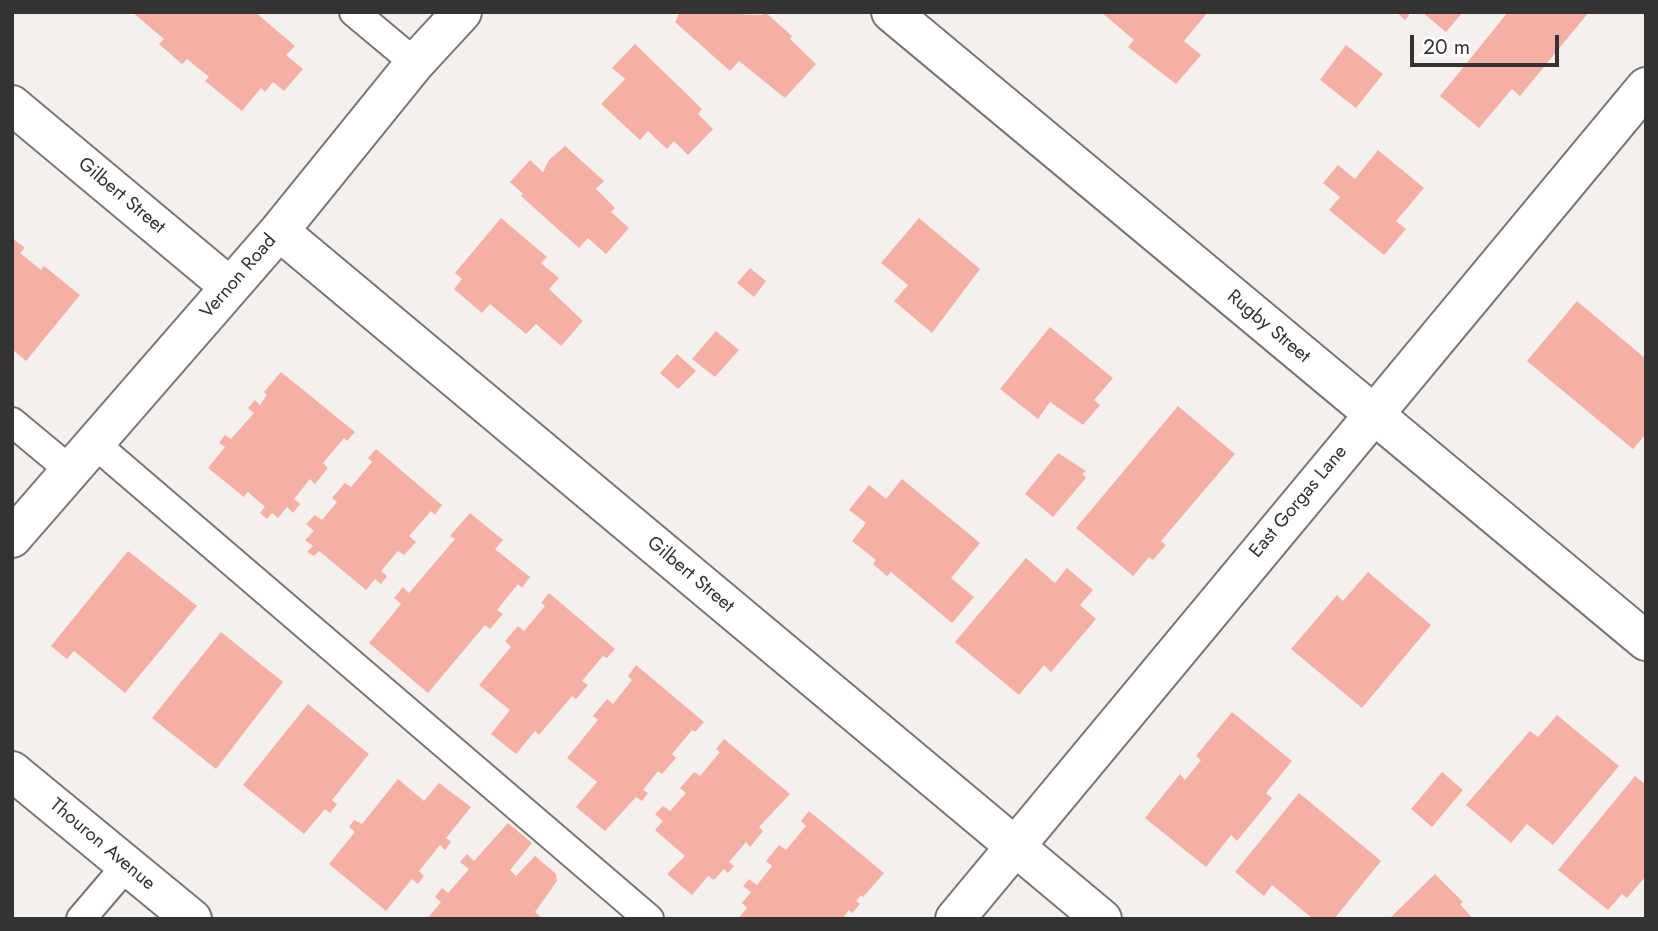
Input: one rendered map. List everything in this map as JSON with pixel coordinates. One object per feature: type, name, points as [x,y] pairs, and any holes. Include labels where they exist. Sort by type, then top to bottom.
[{"type":"street","name":"Vernon Road","points":[[12,538],[279,231],[415,64],[462,12]]},
{"type":"street","name":"Rugby Street","points":[[891,12],[1646,641]]},
{"type":"street","name":"East Gorgas Lane","points":[[954,919],[1372,413],[1646,87]]},
{"type":"street","name":"Gilbert Street","points":[[12,106],[230,288]]},
{"type":"street","name":"Gilbert Street","points":[[279,231],[1102,919]]},
{"type":"street","name":"Thouron Avenue","points":[[12,771],[192,919]]},
{"type":"lane","points":[[354,12],[415,64]]},
{"type":"lane","points":[[12,422],[83,457],[649,919]]},
{"type":"lane","points":[[81,919],[127,865]]},
{"type":"building","points":[[132,12],[255,12],[295,46],[286,55],[303,69],[284,91],[273,82],[265,92],[261,88],[242,111],[205,81],[209,77],[187,59],[182,64],[159,44],[164,39]]},
{"type":"building","points":[[680,12],[762,15],[765,12],[792,36],[790,39],[816,64],[785,98],[739,61],[730,71],[675,22]]},
{"type":"building","points":[[1101,12],[1208,12],[1184,41],[1201,55],[1176,84],[1128,47],[1134,40]]},
{"type":"building","points":[[1396,12],[1411,12],[1405,20]]},
{"type":"building","points":[[1422,12],[1463,12],[1446,32]]},
{"type":"building","points":[[1508,12],[1589,12],[1520,96],[1512,89],[1479,128],[1440,96]]},
{"type":"building","points":[[635,44],[702,109],[698,114],[713,129],[688,155],[674,141],[667,149],[648,131],[640,140],[601,104],[625,79],[612,68]]},
{"type":"building","points":[[1346,45],[1383,74],[1356,108],[1320,80]]},
{"type":"building","points":[[565,146],[604,181],[596,189],[615,208],[611,212],[629,228],[606,254],[588,238],[579,248],[521,196],[523,194],[510,182],[530,160],[543,172],[549,160]]},
{"type":"building","points":[[1378,150],[1424,188],[1396,221],[1406,229],[1384,255],[1329,210],[1340,197],[1323,183],[1338,165],[1355,179]]},
{"type":"building","points":[[501,218],[547,257],[541,263],[559,278],[549,289],[583,321],[561,346],[536,324],[526,334],[490,304],[482,313],[454,289],[462,279],[455,273]]},
{"type":"building","points":[[919,218],[980,269],[932,333],[894,301],[908,285],[881,263]]},
{"type":"building","points":[[12,238],[25,248],[20,253],[41,270],[44,266],[80,295],[26,361],[12,349]]},
{"type":"building","points":[[750,268],[766,281],[754,297],[737,283]]},
{"type":"building","points":[[1577,301],[1646,359],[1646,434],[1633,449],[1527,361]]},
{"type":"building","points":[[1050,327],[1113,378],[1094,400],[1100,405],[1083,425],[1050,402],[1038,419],[1000,389]]},
{"type":"building","points":[[716,331],[739,350],[715,377],[692,359]]},
{"type":"building","points":[[677,354],[696,371],[678,389],[660,373]]},
{"type":"building","points":[[281,372],[355,432],[347,441],[344,438],[323,463],[328,468],[315,484],[310,479],[294,499],[300,504],[293,513],[287,507],[278,518],[272,513],[267,519],[260,513],[265,507],[248,492],[244,497],[208,468],[225,447],[219,443],[225,435],[231,439],[254,413],[248,408],[255,400],[260,405],[267,395],[264,392]]},
{"type":"building","points":[[1178,406],[1235,454],[1161,541],[1166,545],[1153,560],[1149,557],[1133,576],[1076,528]]},
{"type":"building","points":[[376,449],[442,505],[435,515],[431,511],[409,536],[416,542],[404,555],[398,551],[381,571],[387,576],[381,584],[375,579],[366,590],[319,551],[314,556],[307,552],[313,546],[305,540],[314,531],[306,524],[315,515],[322,520],[337,502],[332,498],[345,483],[351,487],[372,462],[368,458]]},
{"type":"building","points":[[1058,453],[1086,471],[1082,474],[1086,478],[1053,517],[1025,494]]},
{"type":"building","points":[[902,479],[980,543],[951,578],[974,597],[952,623],[891,572],[887,576],[873,564],[876,560],[852,541],[866,523],[849,510],[869,485],[886,499]]},
{"type":"building","points":[[470,513],[503,540],[495,549],[530,577],[522,588],[518,584],[497,610],[503,614],[490,629],[485,625],[428,693],[369,643],[401,604],[394,598],[403,587],[409,593],[455,539],[450,536]]},
{"type":"building","points":[[128,551],[197,606],[125,693],[74,651],[67,659],[51,646]]},
{"type":"building","points":[[1026,558],[1055,583],[1067,568],[1093,590],[1080,605],[1096,619],[1051,672],[1044,665],[1019,695],[955,642]]},
{"type":"building","points":[[1368,572],[1431,625],[1362,708],[1291,649],[1337,595],[1343,601]]},
{"type":"building","points":[[549,593],[615,649],[607,658],[603,656],[582,681],[588,685],[576,699],[572,696],[539,735],[535,731],[516,754],[491,734],[510,710],[479,685],[511,647],[505,641],[518,626],[524,631],[545,606],[541,603]]},
{"type":"building","points":[[221,632],[283,682],[216,769],[152,718]]},
{"type":"building","points":[[636,665],[704,722],[695,732],[692,730],[672,754],[676,758],[662,774],[658,771],[643,790],[648,793],[642,801],[636,797],[605,831],[576,807],[597,782],[567,758],[598,720],[593,716],[607,699],[613,704],[632,680],[628,676]]},
{"type":"building","points":[[308,704],[369,754],[332,800],[337,804],[330,813],[325,809],[304,834],[243,785]]},
{"type":"building","points":[[1232,712],[1292,761],[1266,793],[1272,798],[1237,841],[1231,835],[1206,867],[1145,818],[1180,774],[1185,780],[1201,760],[1196,756]]},
{"type":"building","points":[[1557,715],[1619,766],[1553,845],[1527,824],[1511,843],[1466,805],[1530,731],[1538,737]]},
{"type":"building","points":[[724,739],[790,794],[759,827],[763,831],[750,847],[746,842],[729,862],[734,866],[728,873],[724,869],[714,880],[708,876],[692,895],[667,874],[685,856],[655,830],[663,821],[655,814],[663,806],[670,811],[686,793],[680,788],[694,772],[700,776],[720,752],[716,749]]},
{"type":"building","points":[[1442,772],[1463,790],[1432,827],[1411,809]]},
{"type":"building","points":[[1635,776],[1646,785],[1646,876],[1627,898],[1622,894],[1608,910],[1558,870]]},
{"type":"building","points":[[398,779],[424,801],[439,783],[471,807],[446,838],[451,842],[445,850],[440,845],[419,871],[424,876],[418,884],[412,879],[386,911],[329,864],[355,832],[349,827],[354,820],[362,824]]},
{"type":"building","points":[[1299,793],[1381,861],[1334,919],[1313,919],[1272,885],[1264,896],[1235,872]]},
{"type":"building","points":[[809,811],[884,873],[863,897],[861,895],[856,901],[860,904],[852,913],[849,910],[842,919],[738,919],[747,908],[742,903],[751,892],[743,886],[749,879],[757,885],[772,866],[766,861],[779,845],[786,850],[806,826],[801,821]]},
{"type":"building","points":[[508,823],[532,843],[510,870],[516,876],[535,856],[556,874],[557,881],[535,912],[541,917],[427,919],[441,902],[435,897],[442,888],[448,893],[469,869],[460,862],[467,854],[474,861]]},
{"type":"building","points":[[1435,874],[1463,902],[1460,904],[1473,919],[1389,919]]}]
